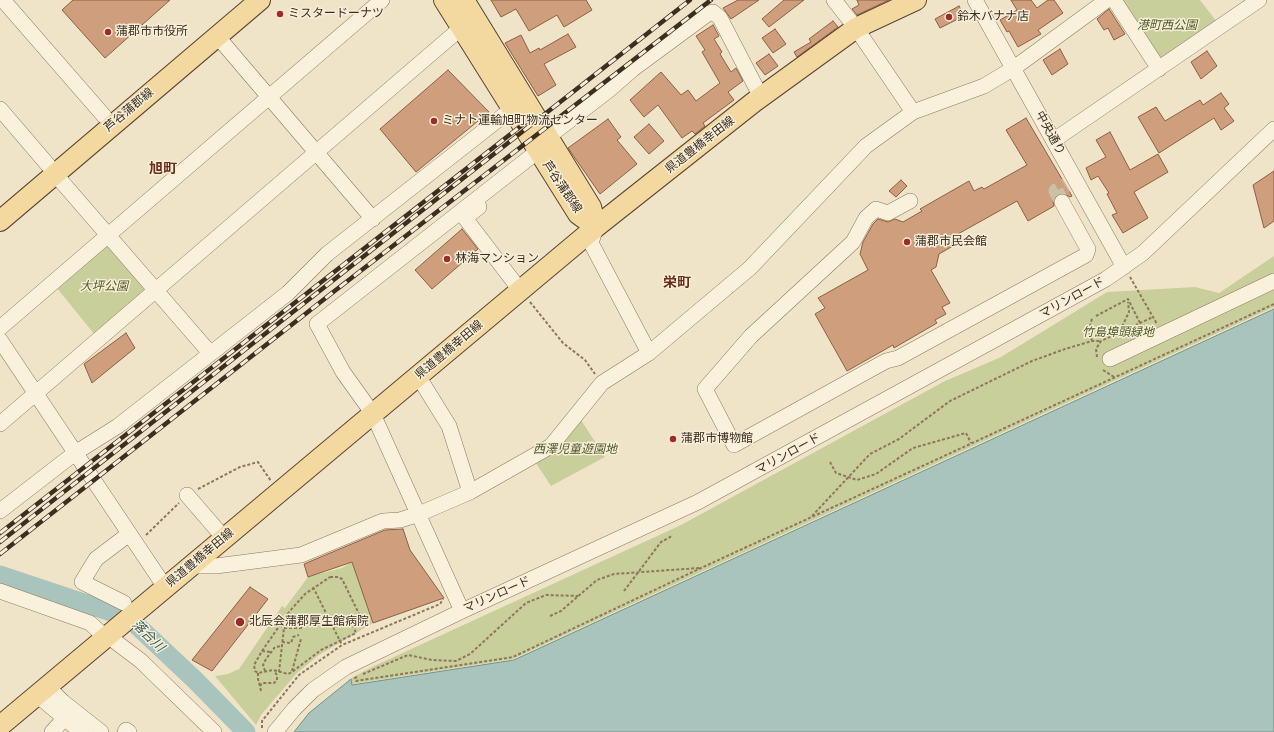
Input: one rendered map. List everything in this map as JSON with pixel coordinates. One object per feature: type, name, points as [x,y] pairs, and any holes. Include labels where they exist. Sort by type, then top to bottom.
[{"type":"main road","name":"芦谷蒲郡線","points":[[0,222],[104,116],[240,0]]},
{"type":"main road","name":"芦谷蒲郡線","points":[[0,207],[52,169],[260,0]]},
{"type":"main road","name":"芦谷蒲郡線","points":[[444,0],[513,108],[543,144]]},
{"type":"main road","name":"芦谷蒲郡線","points":[[464,0],[543,144],[578,214],[596,227]]},
{"type":"main road","name":"県道豊橋幸田線","points":[[0,726],[109,635],[131,607],[165,587],[596,227],[761,97],[856,28],[916,0]]},
{"type":"street","points":[[3,0],[104,116]]},
{"type":"street","points":[[0,328],[268,96],[382,0]]},
{"type":"street","points":[[834,0],[856,28],[913,112]]},
{"type":"street","name":"中央通り","points":[[974,0],[1054,140],[1071,182],[1124,267]]},
{"type":"street","points":[[189,566],[216,566],[301,555],[383,521],[400,520],[419,514],[470,492],[551,446],[602,383],[649,353],[750,268],[866,146],[913,112],[984,86],[1014,68],[1107,0]]},
{"type":"street","points":[[1114,0],[1159,69]]},
{"type":"street","points":[[1054,140],[1259,0]]},
{"type":"street","points":[[462,611],[373,414],[343,372],[317,324],[505,176],[633,69],[709,13],[712,12],[720,18],[761,97]]},
{"type":"street","points":[[0,424],[461,28]]},
{"type":"street","points":[[217,36],[373,219]]},
{"type":"street","points":[[0,511],[75,452],[118,426],[288,293],[327,254],[513,108]]},
{"type":"street","points":[[0,109],[210,353]]},
{"type":"street","name":"マリンロード","points":[[275,732],[294,709],[330,677],[368,655],[698,502],[1106,279],[1142,253],[1274,129]]},
{"type":"street","points":[[505,176],[511,184],[465,218],[520,290]]},
{"type":"street","points":[[910,201],[888,213],[876,209],[866,218],[853,242],[751,336],[705,389],[734,446],[886,361],[898,358],[1086,254],[1088,249],[1062,202]]},
{"type":"street","points":[[596,227],[591,243],[649,353]]},
{"type":"street","points":[[1110,359],[1274,281]]},
{"type":"street","points":[[0,340],[165,587]]},
{"type":"street","points":[[418,376],[449,426],[470,492]]},
{"type":"street","points":[[188,495],[224,538]]},
{"type":"street","points":[[131,607],[82,582],[96,559],[133,539]]},
{"type":"street","points":[[0,591],[90,623],[109,635],[141,661],[214,732]]},
{"type":"street","points":[[42,691],[57,728],[81,732]]},
{"type":"street","points":[[42,691],[63,702],[101,732]]},
{"type":"street","points":[[125,732],[126,730],[129,732]]},
{"type":"path","points":[[1124,267],[1172,351]]},
{"type":"path","points":[[520,290],[563,343],[584,360],[602,383]]},
{"type":"path","points":[[1096,316],[1128,299]]},
{"type":"path","points":[[1128,299],[1140,323]]},
{"type":"path","points":[[1120,332],[1130,312],[1128,299]]},
{"type":"path","points":[[578,596],[546,595],[526,603],[470,654],[456,661],[432,660],[408,655],[355,678],[356,681],[513,657],[701,568],[1274,304]]},
{"type":"path","points":[[1092,318],[1089,331],[1092,341]]},
{"type":"path","points":[[811,517],[870,454],[899,439],[950,401],[1032,361],[1092,341],[1101,341]]},
{"type":"path","points":[[830,462],[836,473],[857,480],[876,474],[913,448],[966,433],[971,443]]},
{"type":"path","points":[[133,539],[188,495],[240,467],[258,462],[278,492]]},
{"type":"path","points":[[624,591],[661,542],[672,536]]},
{"type":"path","points":[[550,616],[561,611],[597,580],[614,574],[701,568]]},
{"type":"path","points":[[258,673],[274,670],[288,674],[321,650],[356,633],[353,626],[363,622],[342,579],[338,577],[330,577],[313,587],[305,594],[280,624],[254,665],[255,671],[258,673],[261,691]]},
{"type":"path","points":[[313,587],[342,645]]},
{"type":"path","points":[[280,624],[284,628],[302,628]]},
{"type":"path","points":[[279,672],[284,628]]},
{"type":"path","points":[[282,642],[291,642],[293,637],[299,635]]},
{"type":"path","points":[[292,672],[301,639]]},
{"type":"path","points":[[265,671],[263,665],[271,652],[275,647],[282,646]]},
{"type":"path","points":[[262,651],[271,652]]},
{"type":"path","points":[[260,686],[266,682],[274,683],[277,675],[274,670]]},
{"type":"green space","name":"港町西公園","points":[[1120,0],[1200,0],[1217,22],[1160,61]]},
{"type":"green space","name":"大坪公園","points":[[105,246],[110,247],[150,288],[95,335],[56,287]]},
{"type":"green space","name":"竹島埠頭緑地","points":[[1274,256],[1274,307],[513,659],[352,684],[351,678],[372,667],[681,525],[943,382],[1001,357],[1107,292],[1195,287],[1219,293]]},
{"type":"green space","name":"西澤児童遊園地","points":[[577,414],[605,457],[551,486],[532,457]]},
{"type":"green space","points":[[352,562],[373,623],[319,655],[297,673],[261,715],[256,725],[215,676],[228,674],[239,669],[282,606],[285,608],[308,577],[342,568]]},
{"type":"water","points":[[1274,309],[1274,732],[294,732],[309,713],[351,679],[352,685],[514,660]]},
{"type":"building","name":"蒲郡市市役所","points":[[73,0],[170,0],[105,58],[62,10]]},
{"type":"building","points":[[491,0],[586,0],[592,10],[564,27],[557,15],[529,31],[516,9],[501,17]]},
{"type":"building","points":[[738,0],[759,0],[731,19],[723,8]]},
{"type":"building","points":[[784,0],[804,0],[769,27],[762,19]]},
{"type":"building","points":[[857,0],[889,0],[857,15],[852,9],[859,5]]},
{"type":"building","points":[[1011,0],[1031,0],[1037,8],[1048,0],[1054,0],[1063,13],[1038,30],[1041,34],[1018,47],[1009,31],[1007,32],[1000,20],[1017,10]]},
{"type":"building","name":"鈴木バナナ店","points":[[959,6],[964,16],[940,28],[935,19]]},
{"type":"building","points":[[1109,9],[1125,34],[1114,40],[1108,28],[1104,30],[1097,19]]},
{"type":"building","points":[[833,21],[838,27],[797,57],[794,52],[811,42],[809,39]]},
{"type":"building","points":[[713,25],[719,36],[714,39],[722,52],[720,54],[731,72],[736,68],[743,81],[728,92],[734,100],[703,123],[705,126],[695,134],[692,131],[682,138],[658,105],[644,117],[630,100],[661,72],[681,95],[688,90],[696,101],[720,83],[702,52],[705,50],[696,36]]},
{"type":"building","points":[[775,29],[786,44],[773,53],[762,38]]},
{"type":"building","points":[[568,34],[576,47],[544,64],[556,85],[538,96],[505,43],[521,35],[530,53],[539,48],[540,50]]},
{"type":"building","points":[[1060,49],[1068,64],[1052,75],[1043,60]]},
{"type":"building","points":[[1207,51],[1217,66],[1201,79],[1191,62]]},
{"type":"building","points":[[769,54],[778,66],[765,75],[756,63]]},
{"type":"building","name":"ミナト運輸旭町物流センター","points":[[448,70],[489,112],[416,172],[380,129]]},
{"type":"building","points":[[1221,93],[1229,104],[1224,108],[1234,121],[1221,130],[1214,118],[1159,153],[1138,117],[1156,107],[1165,121],[1200,100],[1203,105]]},
{"type":"building","name":"蒲郡市民会館","points":[[1026,118],[1072,196],[1070,197],[1063,193],[1057,194],[1053,201],[1054,206],[1028,221],[1017,201],[949,239],[953,246],[939,254],[936,267],[931,270],[950,303],[942,307],[946,314],[935,320],[937,323],[894,348],[893,345],[847,371],[815,314],[825,308],[818,298],[868,270],[860,254],[863,242],[873,224],[878,219],[888,222],[895,219],[903,222],[922,211],[920,209],[969,181],[974,191],[982,187],[984,189],[1027,165],[1006,130]]},
{"type":"building","points":[[608,119],[621,137],[617,140],[637,164],[600,194],[568,148]]},
{"type":"building","points":[[649,124],[664,141],[649,154],[634,137]]},
{"type":"building","points":[[1110,132],[1130,170],[1158,154],[1168,172],[1134,192],[1148,218],[1123,233],[1112,215],[1117,213],[1107,194],[1109,193],[1098,176],[1091,180],[1086,168],[1106,157],[1096,140]]},
{"type":"building","points":[[1274,171],[1274,221],[1264,228],[1253,185]]},
{"type":"building","points":[[901,180],[907,186],[896,197],[889,191]]},
{"type":"building","name":"林海マンション","points":[[462,229],[478,249],[432,289],[415,270]]},
{"type":"building","points":[[126,333],[135,348],[92,383],[84,364]]},
{"type":"building","points":[[403,529],[410,550],[444,598],[373,623],[352,562],[308,577],[304,564],[385,530]]},
{"type":"building","points":[[250,587],[268,599],[212,671],[192,660]]},
{"type":"waterway","name":"落合川","points":[[0,575],[129,618],[195,680],[246,732]]},
{"type":"tunnel","points":[[1062,202],[1056,191],[1066,185]]},
{"type":"railway","points":[[0,542],[690,0]]},
{"type":"railway","points":[[0,554],[332,293],[711,0]]},
{"type":"railway","points":[[0,533],[526,122]]},
{"type":"place","name":"ミスタードーナツ","points":[[280,14]]},
{"type":"place","name":"鈴木バナナ店","points":[[949,17]]},
{"type":"place","name":"蒲郡市市役所","points":[[108,32]]},
{"type":"place","name":"ミナト運輸旭町物流センター","points":[[434,121]]},
{"type":"place","name":"蒲郡市民会館","points":[[907,242]]},
{"type":"place","name":"林海マンション","points":[[447,259]]},
{"type":"place","name":"蒲郡市博物館","points":[[673,439]]},
{"type":"place","name":"北辰会蒲郡厚生館病院","points":[[240,622]]},
{"type":"district","name":"旭町","points":[[163,169]]},
{"type":"district","name":"栄町","points":[[677,283]]}]
